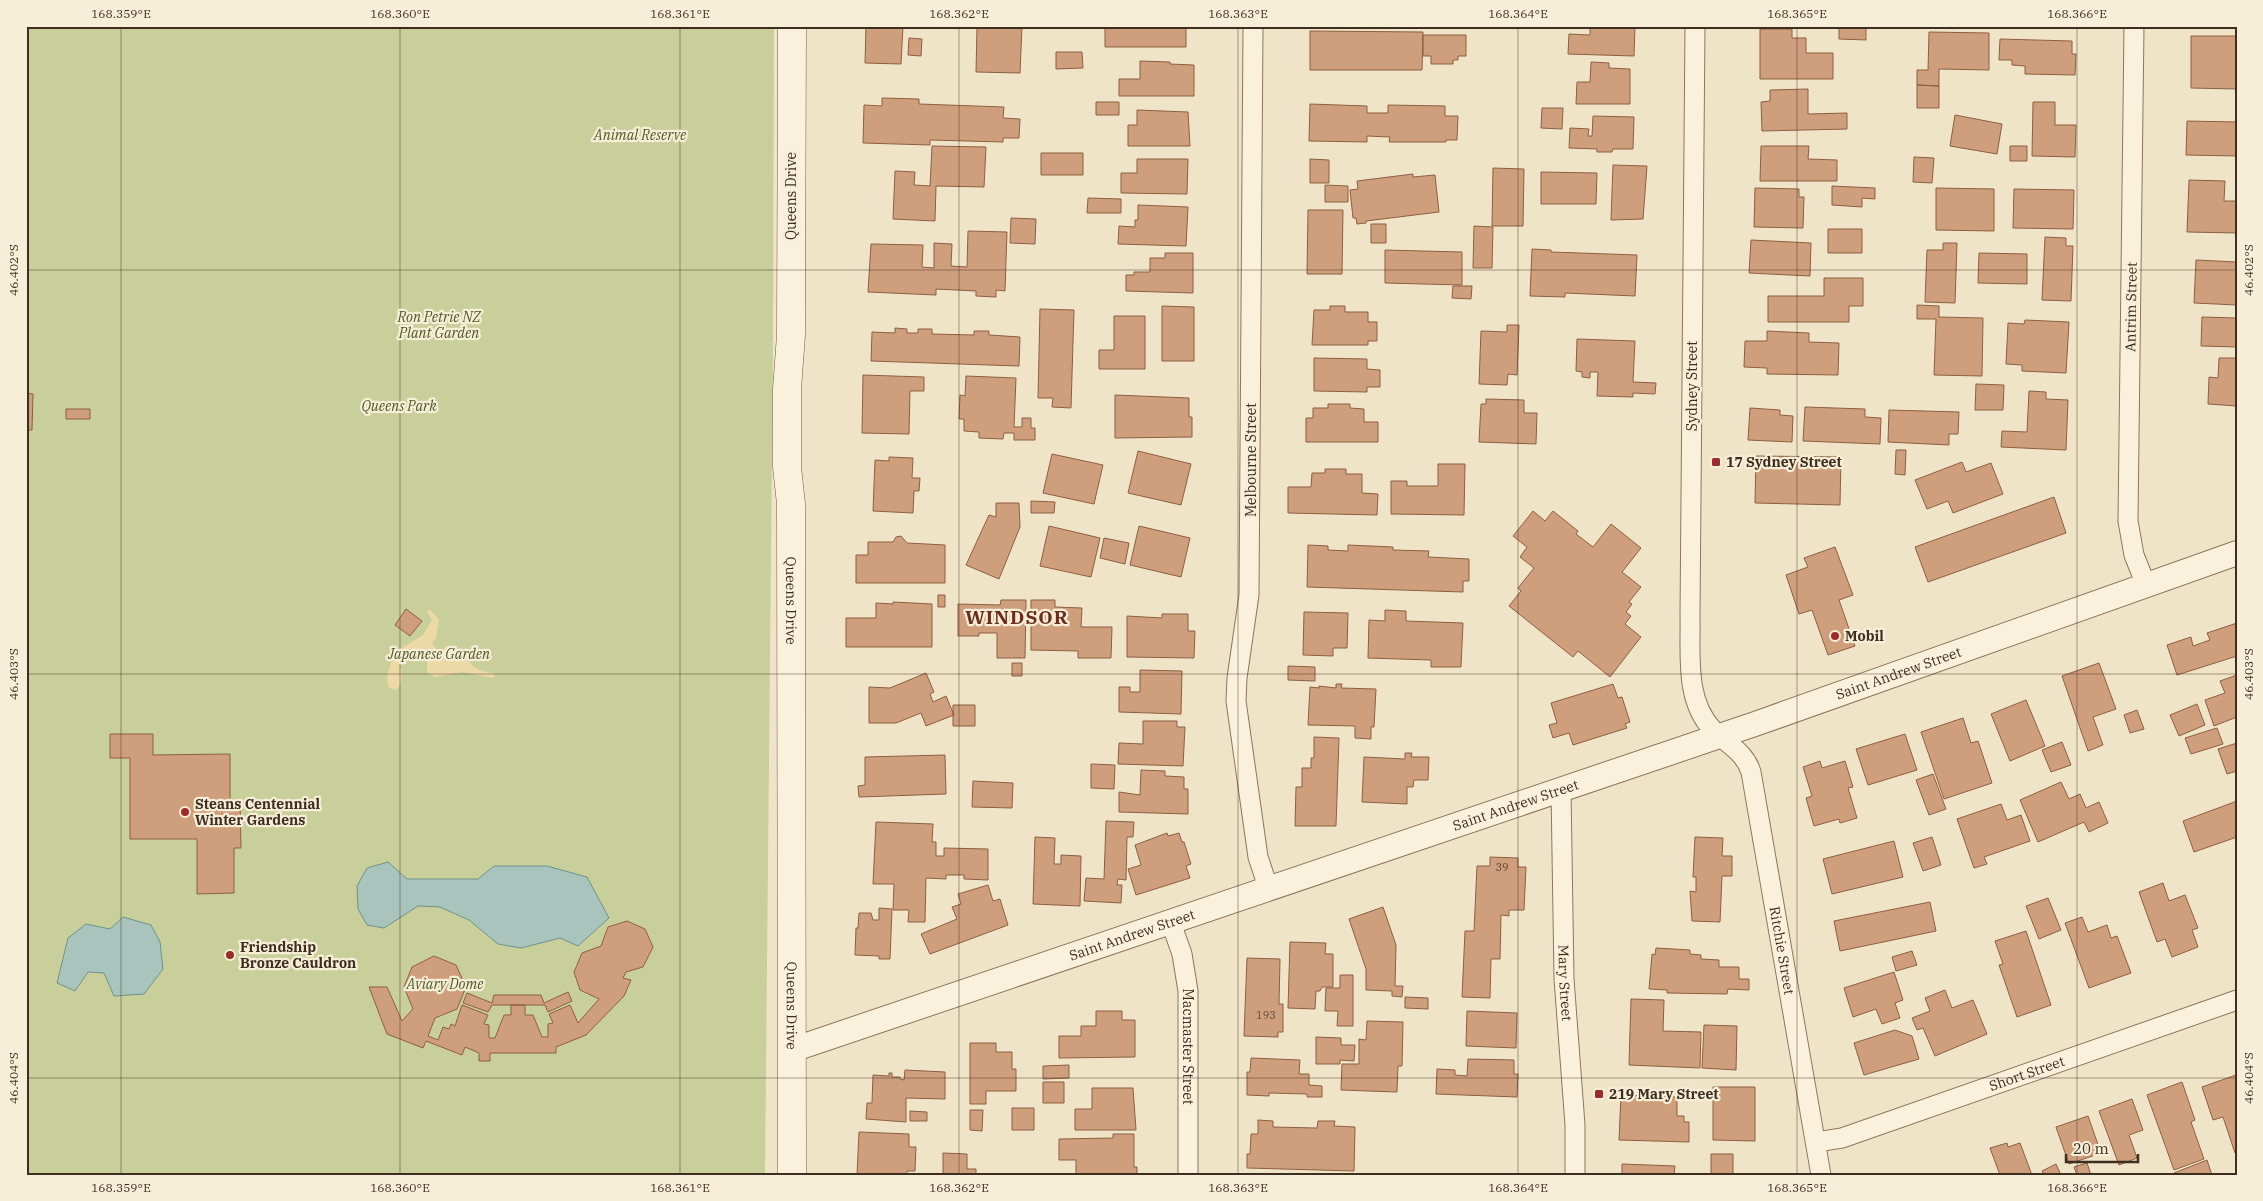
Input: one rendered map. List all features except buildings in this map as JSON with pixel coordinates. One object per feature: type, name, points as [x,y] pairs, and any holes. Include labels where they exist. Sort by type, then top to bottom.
[{"type":"main road","name":"Queens Drive","points":[[792,26],[791,335],[787,389],[787,467],[791,504],[792,1175]]},
{"type":"street","name":"Melbourne Street","points":[[1253,26],[1249,596],[1237,678],[1236,701],[1258,857],[1269,890]]},
{"type":"street","name":"Sydney Street","points":[[1695,26],[1690,615],[1692,686],[1702,714],[1713,730],[1721,736]]},
{"type":"street","name":"Antrim Street","points":[[2134,26],[2128,521],[2134,555],[2146,585]]},
{"type":"street","name":"Saint Andrew Street","points":[[792,1050],[1721,736],[2237,553]]},
{"type":"street","name":"Ritchie Street","points":[[1721,736],[1746,760],[1751,772],[1821,1175]]},
{"type":"street","name":"Mary Street","points":[[1561,789],[1564,979],[1575,1125],[1575,1175]]},
{"type":"street","name":"Macmaster Street","points":[[1170,923],[1182,954],[1188,991],[1188,1175]]},
{"type":"street","name":"Short Street","points":[[1816,1142],[1842,1138],[2237,1000]]},
{"type":"green space","name":"Queens Park","points":[[26,26],[774,26],[773,352],[765,1175],[26,1175]]},
{"type":"sand","points":[[430,609],[439,620],[436,638],[432,642],[438,654],[448,645],[465,652],[472,665],[480,670],[495,674],[493,678],[462,672],[435,677],[427,672],[427,662],[418,650],[410,652],[399,663],[402,677],[396,690],[388,687],[387,676],[394,653],[423,635],[432,620],[427,612]]},
{"type":"water","points":[[388,862],[407,879],[478,879],[494,866],[547,866],[587,877],[609,918],[578,946],[560,938],[521,948],[498,944],[469,920],[440,907],[418,906],[384,928],[367,925],[358,909],[357,886],[367,868]]},
{"type":"water","points":[[123,917],[151,925],[160,942],[163,969],[144,994],[114,996],[104,973],[88,972],[75,991],[57,983],[68,938],[86,924],[110,929]]},
{"type":"place","name":"17 Sydney Street","points":[[1716,462]]},
{"type":"place","name":"Mobil","points":[[1835,636]]},
{"type":"place","name":"Steans Centennial Winter Gardens","points":[[185,812]]},
{"type":"place","name":"Friendship Bronze Cauldron","points":[[230,955]]},
{"type":"place","name":"219 Mary Street","points":[[1599,1094]]},
{"type":"district","name":"WINDSOR","points":[[1017,617]]},
{"type":"park label","name":"Animal Reserve","points":[[640,135]]},
{"type":"park label","name":"Ron Petrie NZ Plant Garden","points":[[439,326]]},
{"type":"park label","name":"Japanese Garden","points":[[439,654]]},
{"type":"park label","name":"Aviary Dome","points":[[445,984]]}]
